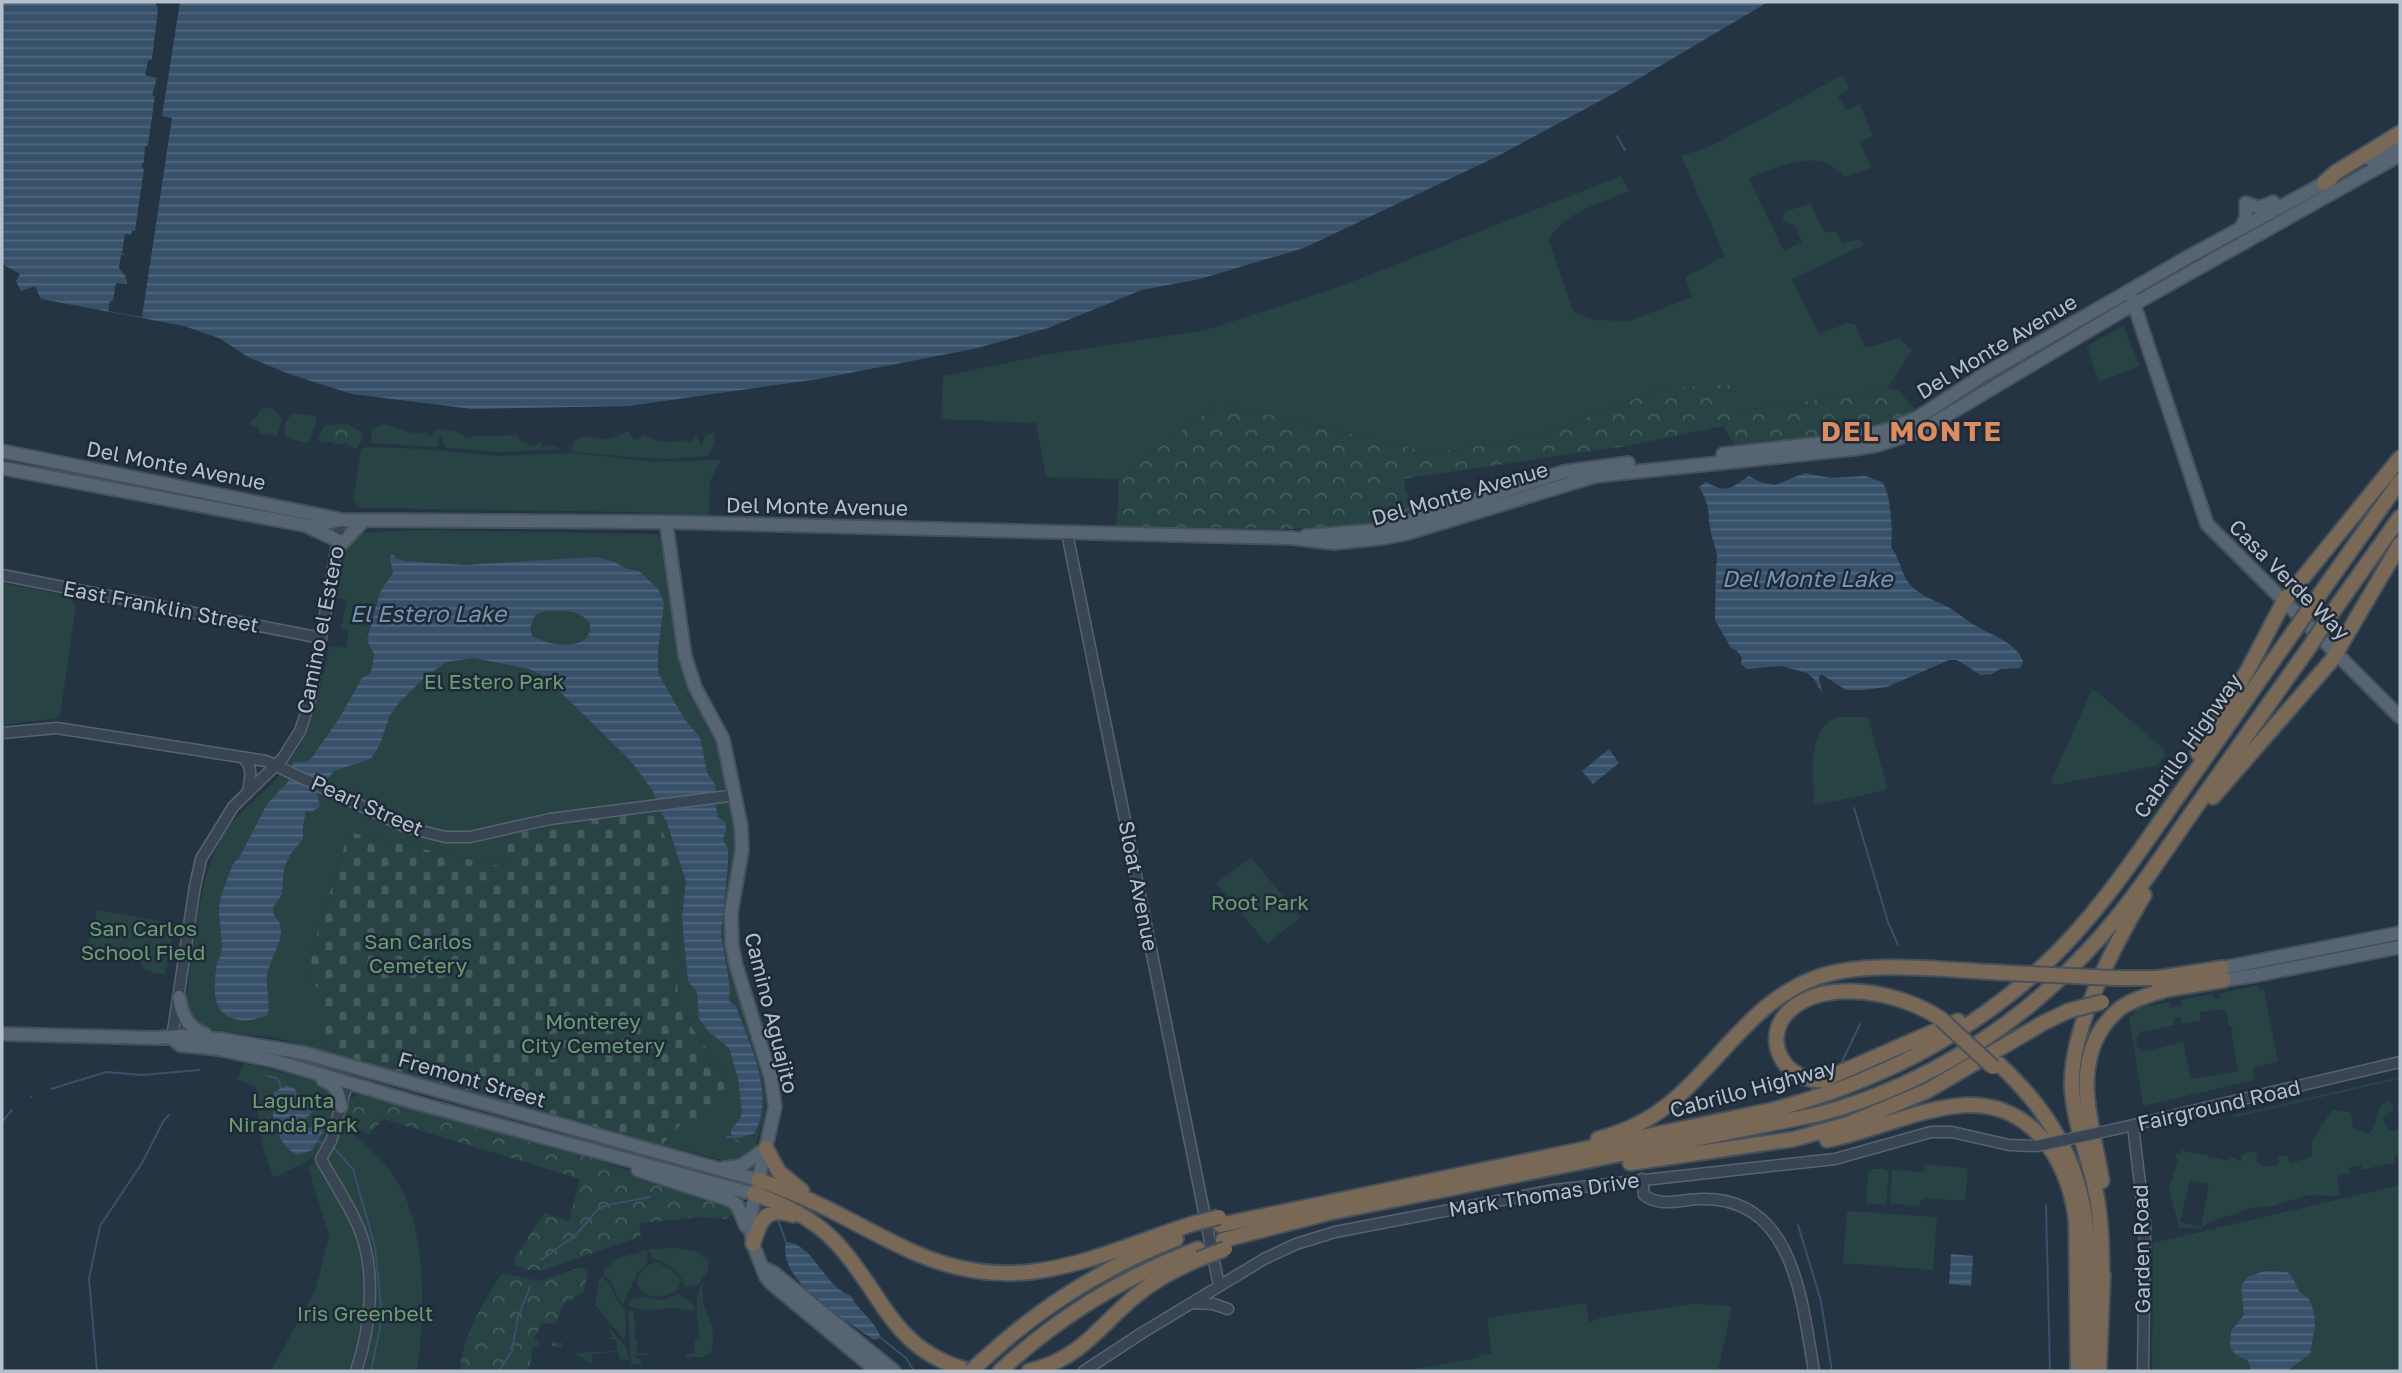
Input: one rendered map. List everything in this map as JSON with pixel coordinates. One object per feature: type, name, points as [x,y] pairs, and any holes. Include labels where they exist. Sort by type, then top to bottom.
[{"type":"highway","points":[[2324,183],[2352,161],[2400,136]]},
{"type":"highway","points":[[2148,839],[2249,668],[2284,601],[2400,458]]},
{"type":"highway","name":"Cabrillo Highway","points":[[971,1371],[1017,1330],[1074,1289],[1193,1228],[1492,1170],[1758,1114],[1826,1094],[1878,1074],[1928,1049],[1976,1020],[2057,953],[2090,916],[2148,839],[2400,481]]},
{"type":"highway","name":"Cabrillo Highway","points":[[1204,1257],[1219,1243],[1307,1217],[1819,1114],[1860,1102],[1913,1080],[1986,1038],[2052,986],[2106,930],[2165,851],[2400,517]]},
{"type":"highway","points":[[2102,1284],[2099,1207],[2073,1100],[2074,1053],[2082,1025],[2115,948],[2165,851],[2336,653],[2400,544]]},
{"type":"highway","points":[[1492,1170],[1615,1134],[1643,1122],[1682,1092],[1769,1003],[1797,986],[1825,975],[1857,968],[2113,978],[2223,974]]},
{"type":"highway","points":[[2099,1371],[2104,1200],[2087,1095],[2089,1060],[2102,1030],[2119,1009],[2165,990],[2223,974]]},
{"type":"highway","points":[[1726,1046],[1773,1008],[1801,995],[1832,987],[1863,985],[1894,990],[1921,1000],[1944,1018],[2033,1098],[2064,1147],[2080,1186],[2087,1230],[2090,1371]]},
{"type":"highway","points":[[1944,1018],[1912,1003],[1885,995],[1855,991],[1827,994],[1804,1001],[1787,1012],[1777,1029],[1777,1048],[1783,1063],[1797,1076],[1816,1081],[1830,1078],[1944,1028],[2020,986]]},
{"type":"highway","points":[[1541,1170],[1599,1167],[1773,1142],[1835,1129],[1902,1104],[2068,1011],[2165,990]]},
{"type":"highway","points":[[1996,1065],[2052,1137],[2071,1182],[2076,1222],[2078,1371]]},
{"type":"highway","points":[[1773,1142],[1806,1143],[1840,1137],[1948,1107],[1976,1105],[1997,1109],[2027,1124],[2050,1146],[2065,1176],[2076,1222]]},
{"type":"highway","points":[[766,1147],[783,1177],[819,1205]]},
{"type":"highway","points":[[756,1187],[787,1189],[935,1261],[963,1268],[1005,1273],[1075,1265],[1193,1228]]},
{"type":"highway","points":[[756,1187],[814,1223],[845,1252],[888,1315],[907,1337],[935,1358],[971,1371]]},
{"type":"highway","points":[[752,1244],[760,1223],[771,1213],[787,1213],[814,1223]]},
{"type":"highway","points":[[1000,1371],[1052,1328],[1098,1297],[1147,1271],[1204,1257]]},
{"type":"highway","points":[[1029,1371],[1051,1365],[1076,1351],[1142,1290],[1204,1257]]},
{"type":"main road","name":"Del Monte Avenue","points":[[1292,538],[1334,544],[1383,538],[1595,476],[1878,445],[1922,430],[2134,305],[2400,155]]},
{"type":"main road","name":"Del Monte Avenue","points":[[2,468],[309,526],[341,520],[666,522],[1292,538],[1381,530],[1542,478],[1583,468],[1845,441],[1889,429],[1917,418],[1985,374],[2324,183]]},
{"type":"main road","points":[[2241,228],[2246,218],[2246,203],[2259,208],[2286,195],[2309,191]]},
{"type":"main road","points":[[2201,268],[2208,253],[2249,230],[2261,217]]},
{"type":"main road","name":"Casa Verde Way","points":[[2130,292],[2207,524],[2400,717]]},
{"type":"main road","name":"Del Monte Avenue","points":[[2,451],[341,520]]},
{"type":"main road","points":[[309,526],[338,544],[364,520]]},
{"type":"main road","name":"Camino Aguajito","points":[[666,522],[689,671],[723,739],[736,794],[743,841],[732,905],[731,936],[736,965],[762,1044],[772,1087],[774,1116],[749,1223],[752,1244],[766,1277],[775,1287],[877,1371]]},
{"type":"main road","points":[[2223,974],[2400,933]]},
{"type":"main road","points":[[2223,974],[2400,947]]},
{"type":"main road","points":[[179,997],[186,1020],[192,1028],[219,1039]]},
{"type":"main road","name":"Fremont Street","points":[[2,1034],[180,1036],[270,1046],[335,1061],[716,1168],[756,1187]]},
{"type":"main road","name":"Fremont Street","points":[[172,1038],[180,1045],[243,1053],[582,1148],[756,1187]]},
{"type":"main road","points":[[335,1061],[348,1081],[367,1070]]},
{"type":"main road","points":[[312,1071],[319,1078],[334,1085],[339,1093],[341,1107]]},
{"type":"main road","points":[[716,1168],[741,1166],[766,1147]]},
{"type":"main road","points":[[582,1148],[659,1178],[730,1200],[740,1209],[752,1244]]},
{"type":"main road","points":[[764,1268],[774,1273],[894,1371]]},
{"type":"street","name":"Camino el Estero","points":[[172,1038],[201,859],[233,807],[276,765],[294,741],[307,713],[341,520]]},
{"type":"street","name":"Sloat Avenue","points":[[1067,533],[1219,1243]]},
{"type":"street","name":"East Franklin Street","points":[[2,575],[321,638]]},
{"type":"street","name":"Pearl Street","points":[[2,733],[57,728],[266,761],[406,827],[445,837],[470,836],[550,820],[736,794]]},
{"type":"street","points":[[242,757],[251,770],[248,792]]},
{"type":"street","name":"Fairground Road","points":[[2037,1146],[2133,1126],[2400,1062]]},
{"type":"street","points":[[348,1081],[329,1146],[321,1159],[348,1205],[365,1246],[369,1285],[368,1328],[356,1371]]},
{"type":"street","name":"Garden Road","points":[[2133,1126],[2145,1226],[2143,1371]]},
{"type":"street","name":"Mark Thomas Drive","points":[[1084,1371],[1244,1271],[1289,1247],[1335,1231],[1540,1192],[1818,1162],[1931,1132],[1952,1132],[2009,1144],[2037,1146]]},
{"type":"street","points":[[1642,1179],[1644,1195],[1649,1200],[1722,1200],[1746,1209],[1767,1224],[1788,1255],[1814,1371]]},
{"type":"street","points":[[1204,1257],[1228,1272],[1244,1271]]},
{"type":"street","points":[[1204,1257],[1219,1286]]},
{"type":"street","points":[[1189,1304],[1207,1303],[1227,1309]]},
{"type":"green space","points":[[1843,75],[1849,88],[1838,96],[1846,110],[1860,104],[1873,136],[1860,142],[1871,168],[1844,177],[1834,167],[1811,160],[1785,165],[1749,179],[1784,251],[1802,242],[1795,226],[1782,220],[1785,212],[1810,203],[1825,233],[1836,231],[1842,243],[1860,239],[1864,245],[1792,279],[1819,334],[1848,323],[1856,325],[1865,348],[1900,338],[1912,351],[1887,389],[1739,412],[1666,387],[1535,437],[1431,453],[1219,403],[1118,479],[1046,477],[1036,423],[941,419],[943,376],[1050,354],[1206,330],[1341,286],[1621,176],[1629,191],[1572,216],[1555,231],[1549,241],[1574,313],[1597,320],[1629,321],[1692,297],[1685,277],[1725,256],[1681,156],[1711,146]]},
{"type":"green space","points":[[2123,326],[2140,366],[2099,382],[2087,346]]},
{"type":"green space","points":[[1729,385],[1739,412],[1887,389],[1898,390],[1917,412],[1887,425],[1848,436],[1736,447],[1723,426],[1626,446],[1403,479],[1413,515],[1369,527],[1289,529],[1115,526],[1118,479],[1219,403],[1431,453],[1535,437],[1666,387]]},
{"type":"green space","points":[[265,407],[273,409],[282,419],[277,436],[260,433],[257,426],[250,426],[251,421]]},
{"type":"green space","points":[[291,414],[314,415],[317,420],[310,441],[305,443],[285,437],[285,424]]},
{"type":"green space","points":[[347,424],[363,433],[362,440],[356,447],[345,443],[336,445],[330,441],[326,444],[319,441],[319,435],[325,425]]},
{"type":"green space","points":[[383,424],[411,432],[426,432],[430,437],[437,429],[455,431],[469,438],[518,435],[521,442],[534,446],[539,444],[540,440],[542,447],[553,445],[559,449],[495,452],[446,448],[440,435],[438,446],[435,447],[372,443],[373,429]]},
{"type":"green space","points":[[628,431],[633,439],[637,440],[644,435],[659,441],[691,442],[696,436],[702,446],[705,436],[715,431],[714,444],[708,456],[641,458],[574,452],[571,449],[574,441],[582,438],[608,439]]},
{"type":"green space","points":[[366,447],[501,456],[574,453],[655,462],[721,460],[710,481],[709,516],[630,512],[361,508],[353,500],[361,449]]},
{"type":"green space","name":"El Estero Park","points":[[418,530],[658,534],[670,584],[682,668],[720,746],[735,817],[737,843],[725,914],[726,945],[733,977],[758,1052],[766,1096],[764,1118],[750,1155],[733,1163],[662,1145],[681,1124],[725,1090],[722,1072],[679,1009],[673,921],[676,881],[655,813],[604,818],[510,834],[503,867],[349,832],[305,972],[324,995],[324,1034],[321,1050],[277,1038],[204,1029],[192,1022],[186,1006],[190,966],[201,898],[212,857],[232,822],[277,778],[298,748],[318,699],[329,646],[346,648],[349,631],[341,629],[347,600],[337,599],[345,553],[354,538],[361,533]]},
{"type":"green space","points":[[2,583],[69,596],[76,606],[60,716],[57,718],[2,725]]},
{"type":"green space","points":[[2091,691],[2096,691],[2156,742],[2164,750],[2165,756],[2154,766],[2053,785],[2051,782]]},
{"type":"green space","points":[[1836,717],[1868,717],[1887,786],[1885,790],[1814,806],[1815,744],[1826,724]]},
{"type":"green space","points":[[655,813],[670,850],[676,881],[673,921],[679,1009],[722,1072],[725,1090],[719,1107],[704,1123],[681,1124],[662,1145],[321,1050],[324,1034],[324,996],[305,972],[349,832],[503,867],[510,834],[604,818]]},
{"type":"green space","name":"Root Park","points":[[1251,858],[1301,917],[1267,944],[1216,883]]},
{"type":"green space","name":"San Carlos School Field","points":[[97,910],[175,924],[165,975],[145,970],[140,963],[87,947]]},
{"type":"green space","points":[[2258,985],[2259,990],[2264,989],[2278,1062],[2253,1068],[2254,1080],[2143,1106],[2129,1016],[2135,1015],[2134,1009],[2169,1002],[2170,1008],[2182,1005],[2181,1000],[2213,994],[2214,999],[2220,998],[2221,993]],"holes":[[[2225,1009],[2229,1026],[2233,1026],[2231,1030],[2238,1071],[2191,1079],[2183,1042],[2142,1052],[2137,1048],[2138,1033],[2174,1025],[2174,1018],[2181,1017],[2182,1024],[2201,1020],[2200,1012]]]},
{"type":"green space","name":"Lagunta Niranda Park","points":[[244,1063],[315,1081],[333,1089],[334,1107],[324,1143],[309,1160],[274,1178],[260,1133],[256,1087],[237,1079]]},
{"type":"green space","points":[[2398,1077],[2400,1079],[2237,1117],[2230,1116]]},
{"type":"green space","points":[[357,1094],[597,1160],[729,1203],[733,1214],[726,1219],[700,1217],[642,1223],[639,1228],[641,1236],[544,1270],[527,1270],[515,1265],[515,1258],[544,1213],[569,1221],[580,1179],[383,1119],[369,1135],[347,1121],[343,1115],[349,1101]]},
{"type":"green space","points":[[2389,1101],[2394,1109],[2383,1118],[2388,1130],[2400,1131],[2400,1154],[2394,1156],[2395,1162],[2362,1170],[2361,1165],[2349,1168],[2350,1173],[2337,1176],[2340,1196],[2309,1195],[2272,1206],[2252,1208],[2210,1222],[2201,1228],[2179,1228],[2169,1189],[2178,1159],[2175,1158],[2176,1153],[2180,1154],[2181,1150],[2229,1161],[2230,1157],[2241,1161],[2242,1155],[2253,1151],[2257,1155],[2257,1164],[2261,1166],[2275,1166],[2279,1163],[2278,1157],[2287,1155],[2290,1163],[2312,1157],[2312,1141],[2332,1110],[2350,1112],[2352,1128],[2369,1134],[2380,1106]],"holes":[[[2190,1181],[2209,1184],[2201,1227],[2180,1222]]]},
{"type":"green space","name":"Iris Greenbelt","points":[[345,1128],[383,1162],[400,1186],[409,1206],[422,1277],[422,1326],[417,1371],[271,1371],[316,1288],[329,1236],[308,1167],[321,1159]]},
{"type":"green space","points":[[1925,1164],[1968,1168],[1965,1201],[1923,1198],[1918,1206],[1892,1204],[1892,1170],[1924,1172]]},
{"type":"green space","points":[[1872,1169],[1885,1169],[1889,1173],[1886,1205],[1866,1203],[1868,1172]]},
{"type":"green space","points":[[2400,1185],[2400,1371],[2152,1371],[2153,1243]]},
{"type":"green space","points":[[1847,1211],[1937,1217],[1933,1270],[1843,1263]]},
{"type":"green space","points":[[675,1248],[698,1252],[709,1261],[708,1271],[698,1285],[685,1287],[672,1268],[651,1258],[649,1249]]},
{"type":"green space","points":[[647,1250],[648,1262],[637,1274],[623,1304],[604,1275],[604,1270],[618,1258]]},
{"type":"green space","points":[[656,1262],[672,1270],[680,1280],[678,1289],[662,1296],[650,1295],[641,1290],[637,1285],[641,1273],[645,1267]]},
{"type":"green space","points":[[581,1267],[588,1272],[584,1292],[563,1304],[556,1324],[542,1323],[534,1339],[563,1343],[561,1347],[539,1340],[538,1346],[533,1346],[529,1371],[461,1371],[461,1360],[469,1334],[489,1293],[503,1273],[539,1281]]},
{"type":"green space","points":[[603,1277],[625,1309],[624,1340],[595,1305],[599,1280]]},
{"type":"green space","points":[[704,1281],[703,1301],[713,1332],[711,1353],[703,1357],[686,1357],[686,1354],[694,1353],[695,1339],[699,1338],[697,1302]]},
{"type":"green space","points":[[679,1294],[693,1304],[694,1312],[676,1308],[642,1309],[628,1305],[630,1300],[644,1297],[664,1300]]},
{"type":"green space","points":[[1586,1303],[1589,1322],[1603,1317],[1694,1304],[1732,1306],[1718,1371],[1401,1371],[1479,1358],[1479,1355],[1492,1353],[1487,1318]]},
{"type":"green space","points":[[630,1310],[634,1311],[636,1321],[634,1338],[637,1353],[661,1354],[636,1355],[636,1359],[641,1359],[641,1364],[631,1364]]},
{"type":"green space","points":[[608,1327],[626,1347],[629,1360],[619,1359],[619,1352],[592,1354],[592,1364],[573,1353],[617,1351],[617,1339],[607,1339],[612,1336]]},
{"type":"water","points":[[2,2],[1768,2],[1611,95],[1498,156],[1304,248],[1200,279],[1142,290],[1048,328],[978,348],[819,379],[629,406],[472,409],[352,394],[289,374],[248,357],[219,338],[184,326],[41,299],[35,286],[21,291],[16,281],[20,274],[2,264]]},
{"type":"water","name":"Del Monte Lake","points":[[1805,473],[1831,478],[1865,476],[1882,482],[1889,503],[1891,547],[1908,582],[1922,594],[2011,646],[2023,662],[2020,668],[2000,669],[1992,674],[1981,675],[1957,660],[1949,660],[1887,687],[1863,690],[1846,690],[1821,674],[1819,677],[1822,693],[1807,673],[1781,666],[1747,669],[1741,664],[1742,658],[1731,648],[1715,620],[1717,554],[1710,529],[1708,507],[1699,487],[1706,482],[1725,489],[1749,476],[1775,485]]},
{"type":"water","name":"El Estero Lake","points":[[392,554],[405,561],[465,565],[596,557],[639,571],[659,590],[664,604],[658,673],[685,720],[700,737],[707,772],[716,786],[714,798],[718,818],[726,822],[723,839],[728,849],[728,863],[721,934],[730,988],[729,1001],[736,1006],[761,1085],[760,1117],[755,1133],[739,1138],[731,1134],[731,1129],[740,1119],[742,1112],[738,1078],[729,1048],[709,1032],[699,1019],[697,992],[688,981],[682,917],[686,881],[667,823],[653,791],[630,760],[544,676],[529,669],[474,658],[446,662],[423,679],[397,705],[373,756],[334,771],[317,793],[320,806],[312,812],[306,811],[303,839],[290,855],[284,868],[282,894],[273,908],[281,929],[267,976],[268,1014],[241,1020],[231,1018],[219,1007],[215,981],[222,945],[219,909],[231,869],[267,804],[288,782],[293,762],[306,762],[311,759],[340,717],[362,678],[371,673],[374,654],[367,640],[380,592],[393,573],[390,558]],"holes":[[[545,611],[581,615],[590,624],[589,633],[584,640],[568,645],[539,640],[532,636],[530,628],[535,615]]]},
{"type":"water","points":[[1609,749],[1619,763],[1593,784],[1582,771]]},
{"type":"water","points":[[287,1085],[295,1089],[298,1096],[314,1104],[316,1109],[303,1121],[309,1128],[316,1125],[324,1130],[312,1150],[298,1155],[290,1151],[279,1137],[274,1119],[274,1092]]},
{"type":"water","points":[[786,1242],[796,1244],[804,1250],[833,1284],[851,1296],[881,1338],[874,1340],[840,1317],[800,1283],[786,1256]]},
{"type":"water","points":[[1951,1254],[1973,1256],[1971,1286],[1949,1284]]},
{"type":"water","points":[[2264,1271],[2287,1272],[2291,1275],[2299,1291],[2309,1299],[2314,1312],[2315,1326],[2310,1354],[2287,1371],[2251,1371],[2248,1360],[2236,1355],[2230,1348],[2231,1331],[2244,1315],[2241,1285],[2248,1277]]},
{"type":"pier","points":[[155,2],[180,2],[162,116],[172,118],[142,317],[108,311],[116,283],[127,284],[127,279],[124,279],[126,277],[119,268],[121,255],[126,255],[122,253],[125,234],[131,235],[132,231],[135,231],[144,169],[141,167],[145,147],[148,145],[155,96],[152,95],[157,78],[145,75],[148,61],[152,59],[158,9]]},
{"type":"waterway","points":[[1617,136],[1625,150]]},
{"type":"waterway","points":[[1854,808],[1888,922],[1898,945]]},
{"type":"waterway","points":[[1840,1066],[1860,1024]]},
{"type":"waterway","points":[[51,1089],[106,1072],[142,1075],[199,1070]]},
{"type":"waterway","points":[[268,1076],[278,1079],[281,1088]]},
{"type":"waterway","points":[[2,1122],[12,1110]]},
{"type":"waterway","points":[[97,1371],[89,1279],[100,1226],[142,1163],[169,1115]]},
{"type":"waterway","points":[[727,1137],[734,1137],[738,1142]]},
{"type":"waterway","points":[[318,1141],[323,1143]]},
{"type":"waterway","points":[[334,1148],[353,1169],[375,1247],[381,1307],[380,1328],[371,1371]]},
{"type":"waterway","points":[[541,1260],[576,1235],[597,1210],[608,1205],[650,1197]]},
{"type":"waterway","points":[[2046,1205],[2050,1371]]},
{"type":"waterway","points":[[778,1220],[786,1242]]},
{"type":"waterway","points":[[1798,1225],[1821,1301],[1832,1371]]},
{"type":"waterway","points":[[499,1371],[512,1351],[518,1317],[530,1287]]},
{"type":"waterway","points":[[881,1338],[906,1358],[914,1371]]},
{"type":"district","name":"DEL MONTE","points":[[1912,431]]},
{"type":"park label","name":"San Carlos Cemetery","points":[[418,954]]},
{"type":"park label","name":"Monterey City Cemetery","points":[[593,1034]]}]
